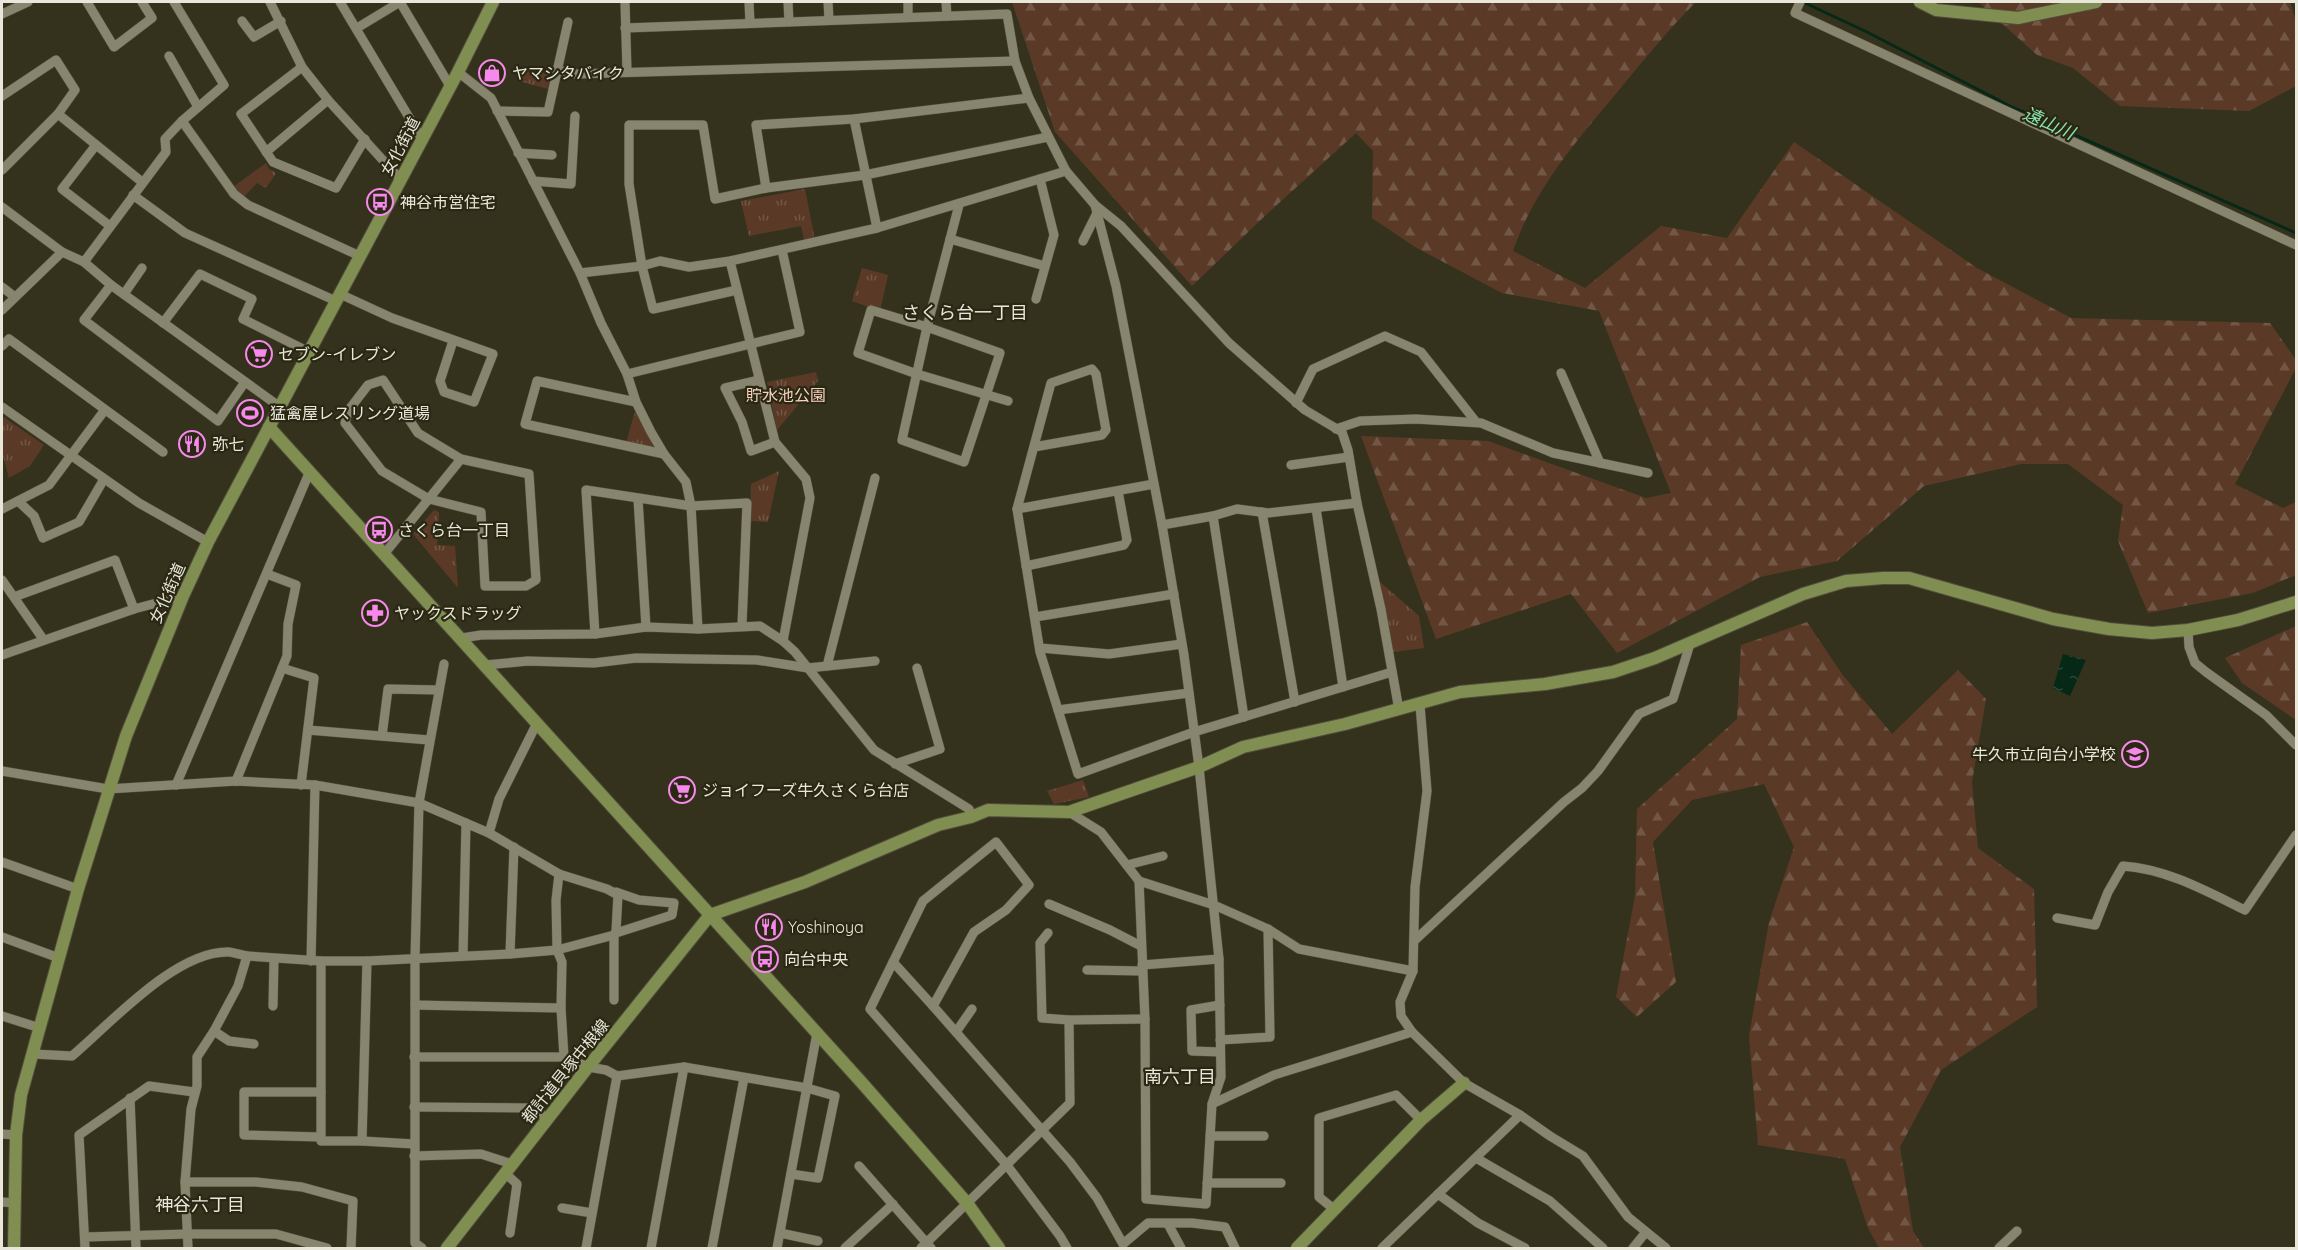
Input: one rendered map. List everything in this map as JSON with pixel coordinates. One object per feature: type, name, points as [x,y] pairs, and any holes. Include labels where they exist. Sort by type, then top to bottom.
[{"type":"street","points":[[2,14],[28,2]]},
{"type":"street","points":[[87,2],[114,47],[153,18],[141,2]]},
{"type":"street","points":[[84,262],[166,152],[165,139],[182,121],[224,85],[174,2]]},
{"type":"street","points":[[270,2],[302,67],[328,100],[401,180]]},
{"type":"street","points":[[340,2],[422,139]]},
{"type":"street","points":[[357,28],[394,3],[400,2],[450,86]]},
{"type":"street","name":"女化街道","points":[[14,1248],[16,1135],[21,1095],[108,789],[146,684],[208,542],[493,2]]},
{"type":"street","points":[[625,2],[627,72]]},
{"type":"street","points":[[749,2],[750,23]]},
{"type":"street","points":[[788,2],[789,22]]},
{"type":"street","points":[[828,2],[829,20]]},
{"type":"street","points":[[908,2],[908,17]]},
{"type":"street","points":[[946,2],[947,16]]},
{"type":"street","points":[[1800,2],[1795,13],[2296,245]]},
{"type":"street","points":[[1920,2],[1936,10],[2018,18],[2096,2]]},
{"type":"street","points":[[625,28],[1008,14],[1015,60],[1029,98],[1066,171],[1096,209],[1121,226],[1229,343],[1296,403],[1342,432],[1381,609],[1399,710]]},
{"type":"street","points":[[242,21],[254,37],[281,21]]},
{"type":"street","points":[[497,111],[548,112],[568,22]]},
{"type":"street","points":[[169,56],[198,107]]},
{"type":"street","points":[[2,96],[56,60],[75,90],[58,114],[2,170]]},
{"type":"street","points":[[557,70],[576,74],[1015,60]]},
{"type":"street","points":[[302,67],[241,114],[273,162],[336,189],[365,139]]},
{"type":"street","points":[[458,72],[492,98],[580,273],[601,323],[627,374],[636,402],[664,454],[686,482],[691,506],[698,629]]},
{"type":"street","points":[[766,188],[756,125],[854,119],[1029,98]]},
{"type":"street","points":[[266,152],[328,100]]},
{"type":"street","points":[[58,114],[142,182]]},
{"type":"street","points":[[533,181],[571,184],[575,116]]},
{"type":"street","points":[[854,119],[877,228]]},
{"type":"street","points":[[182,121],[234,195],[248,205],[360,256]]},
{"type":"street","points":[[737,290],[653,309],[642,266],[629,184],[630,125],[703,125],[716,199],[766,188],[865,176],[1048,137]]},
{"type":"street","points":[[96,145],[62,189],[110,226]]},
{"type":"street","points":[[518,153],[552,155]]},
{"type":"street","points":[[580,273],[642,266],[660,261],[689,267],[730,261],[877,228],[1066,171]]},
{"type":"street","points":[[1036,299],[1054,235],[1040,179]]},
{"type":"street","points":[[133,195],[185,232],[338,298],[493,354],[474,402],[444,392],[440,381],[453,341]]},
{"type":"street","points":[[958,205],[927,327],[917,374],[902,440],[964,462],[986,395],[1000,353],[927,327],[871,310],[858,353],[917,374],[986,395],[1008,401]]},
{"type":"street","points":[[2,207],[62,252],[84,262],[111,285],[280,407]]},
{"type":"street","points":[[1083,241],[1096,209]]},
{"type":"street","points":[[1069,812],[1101,832],[1139,881],[1145,1019],[1146,1199],[1206,1204],[1212,1104],[1221,1077],[1220,1005],[1219,959],[1199,767],[1162,525],[1116,286],[1096,209]]},
{"type":"street","points":[[950,239],[1045,266]]},
{"type":"street","points":[[627,374],[800,332],[782,250]]},
{"type":"street","points":[[2,310],[62,252]]},
{"type":"street","points":[[730,261],[775,442],[806,479],[810,498],[783,641]]},
{"type":"street","points":[[124,294],[142,268]]},
{"type":"street","points":[[163,323],[200,274],[252,299],[243,319],[309,352]]},
{"type":"street","points":[[111,285],[84,320],[218,421],[244,382]]},
{"type":"street","points":[[2,287],[15,297]]},
{"type":"street","points":[[1296,403],[1313,369],[1385,336],[1421,352],[1476,422]]},
{"type":"street","points":[[2,346],[9,339],[104,411],[163,452]]},
{"type":"street","points":[[1034,447],[1102,435],[1106,430],[1096,374],[1092,369],[1051,383],[1017,508],[1040,648],[1078,774],[1194,732],[1392,672]]},
{"type":"street","points":[[1562,373],[1600,463]]},
{"type":"street","points":[[383,380],[418,433],[461,459],[530,474],[536,580],[526,586],[485,586],[481,512],[429,499],[382,471],[345,423],[348,411],[368,385],[383,380]]},
{"type":"street","points":[[759,380],[725,388],[742,422],[751,451],[775,442]]},
{"type":"street","points":[[636,402],[537,381],[525,424],[664,454]]},
{"type":"street","points":[[2,407],[139,503],[208,542]]},
{"type":"street","points":[[2,509],[49,485],[104,411]]},
{"type":"street","points":[[1336,429],[1360,421],[1416,419],[1476,422],[1553,453],[1648,473]]},
{"type":"street","points":[[269,427],[818,1033],[967,1203],[999,1248]]},
{"type":"street","points":[[1291,465],[1349,457]]},
{"type":"street","points":[[385,553],[461,459]]},
{"type":"street","points":[[177,785],[310,471]]},
{"type":"street","points":[[827,666],[875,477]]},
{"type":"street","points":[[18,501],[34,516],[43,538],[79,522],[104,479]]},
{"type":"street","points":[[1017,508],[1154,484]]},
{"type":"street","points":[[595,634],[586,490],[691,506],[747,503],[742,625]]},
{"type":"street","points":[[1026,566],[1124,545],[1127,540],[1118,490]]},
{"type":"street","points":[[638,499],[646,627]]},
{"type":"street","points":[[1162,525],[1237,509],[1262,513],[1357,503]]},
{"type":"street","points":[[1316,508],[1343,687]]},
{"type":"street","points":[[1262,513],[1295,702]]},
{"type":"street","points":[[1212,516],[1244,717]]},
{"type":"street","points":[[14,597],[115,560],[134,609]]},
{"type":"street","points":[[236,782],[287,656],[288,624],[296,585],[267,574]]},
{"type":"street","points":[[710,915],[805,882],[938,825],[971,817],[988,810],[1069,812],[1199,767],[1243,747],[1420,705],[1460,692],[1545,684],[1613,672],[1690,644],[1803,594],[1846,581],[1909,578],[2053,619],[2109,629],[2152,633],[2188,630],[2238,620],[2296,602]]},
{"type":"street","points":[[2,580],[43,639]]},
{"type":"street","points":[[1035,617],[1174,594]]},
{"type":"street","points":[[2,656],[43,639],[134,609],[183,596]]},
{"type":"street","points":[[462,638],[481,635],[595,634],[646,627],[698,629],[742,625],[760,626],[783,641],[808,668],[874,750],[969,809],[971,817]]},
{"type":"street","points":[[2188,630],[2189,647],[2196,663],[2266,715],[2296,745]]},
{"type":"street","points":[[1040,648],[1110,654],[1182,644]]},
{"type":"street","points":[[1414,941],[1582,788],[1598,771],[1639,714],[1673,699],[1690,644]]},
{"type":"street","points":[[485,665],[528,661],[594,663],[636,658],[757,660],[808,668],[875,661]]},
{"type":"street","points":[[422,1248],[414,1243],[415,958],[419,803],[444,664]]},
{"type":"street","points":[[282,668],[314,678],[301,785]]},
{"type":"street","points":[[896,764],[940,749],[917,668]]},
{"type":"street","points":[[382,736],[388,690],[439,690]]},
{"type":"street","points":[[1058,710],[1189,693]]},
{"type":"street","points":[[1420,705],[1427,791],[1415,887],[1413,971],[1400,1002],[1401,1016],[1412,1032],[1464,1083],[1520,1115],[1583,1156],[1628,1217],[1666,1248]]},
{"type":"street","points":[[489,833],[499,799],[537,723]]},
{"type":"street","points":[[308,730],[429,740]]},
{"type":"street","points":[[2,771],[108,789],[236,782],[315,786],[419,803],[489,833],[559,873],[639,900],[674,903],[672,915],[557,950],[367,961],[274,959],[228,952],[195,959],[137,997],[72,1056],[33,1054]]},
{"type":"street","points":[[311,961],[315,786]]},
{"type":"street","points":[[463,956],[466,823]]},
{"type":"street","points":[[2057,918],[2095,925],[2103,902],[2123,866],[2145,867],[2187,882],[2245,910],[2296,835]]},
{"type":"street","points":[[933,1006],[974,932],[1006,910],[1029,885],[996,842],[923,901],[870,1009],[1006,1164],[1067,1248]]},
{"type":"street","points":[[510,954],[514,847]]},
{"type":"street","points":[[1127,865],[1163,856]]},
{"type":"street","points":[[2,862],[78,889]]},
{"type":"street","points":[[559,873],[556,900],[557,950],[562,962],[561,1008],[564,1058]]},
{"type":"street","points":[[1139,881],[1214,905],[1268,929],[1299,949],[1413,971]]},
{"type":"street","points":[[614,1000],[615,934],[619,898],[616,892]]},
{"type":"street","points":[[1049,904],[1141,946]]},
{"type":"street","name":"都計道貝塚中根線","points":[[447,1248],[588,1066],[710,915]]},
{"type":"street","points":[[1220,1040],[1270,1036],[1268,929]]},
{"type":"street","points":[[1048,933],[1040,944],[1042,1018],[1145,1019]]},
{"type":"street","points":[[2,937],[59,958]]},
{"type":"street","points":[[188,1248],[185,1182],[191,1109],[197,1086],[197,1057],[238,986],[248,956]]},
{"type":"street","points":[[273,1006],[274,959]]},
{"type":"street","points":[[1087,970],[1142,968],[1219,959]]},
{"type":"street","points":[[321,961],[321,1141],[414,1144]]},
{"type":"street","points":[[362,1141],[367,961]]},
{"type":"street","points":[[893,962],[1044,1130],[1097,1198],[1124,1246],[1148,1223],[1191,1222],[1225,1227],[1235,1248]]},
{"type":"street","points":[[415,1005],[561,1008]]},
{"type":"street","points":[[1220,1005],[1191,1010],[1192,1051],[1220,1052]]},
{"type":"street","points":[[956,1032],[972,1008]]},
{"type":"street","points":[[2,1016],[40,1028]]},
{"type":"street","points":[[859,1166],[926,1246],[1006,1164],[1070,1103],[1069,1020]]},
{"type":"street","points":[[214,1031],[229,1041],[254,1044]]},
{"type":"street","points":[[1212,1104],[1274,1075],[1412,1032]]},
{"type":"street","points":[[777,1248],[818,1033]]},
{"type":"street","points":[[414,1057],[564,1058],[606,1070],[617,1076],[684,1067],[807,1088],[834,1096],[819,1179],[791,1174]]},
{"type":"street","points":[[651,1248],[684,1067]]},
{"type":"street","points":[[586,1248],[617,1076]]},
{"type":"street","points":[[712,1248],[744,1078]]},
{"type":"street","points":[[1300,1248],[1421,1120],[1464,1083]]},
{"type":"street","points":[[85,1248],[80,1135],[149,1086],[194,1092]]},
{"type":"street","points":[[321,1092],[244,1092],[244,1136],[321,1137]]},
{"type":"street","points":[[1335,1210],[1319,1197],[1319,1118],[1395,1095],[1421,1120]]},
{"type":"street","points":[[130,1098],[136,1248]]},
{"type":"street","points":[[414,1107],[528,1108],[548,1118]]},
{"type":"street","points":[[1382,1248],[1520,1115]]},
{"type":"street","points":[[2,1134],[16,1135]]},
{"type":"street","points":[[1210,1136],[1264,1136]]},
{"type":"street","points":[[414,1156],[481,1154],[509,1169],[517,1184],[510,1233]]},
{"type":"street","points":[[1476,1158],[1550,1201],[1603,1248]]},
{"type":"street","points":[[185,1182],[256,1182],[302,1188],[353,1201],[351,1248]]},
{"type":"street","points":[[1207,1184],[1281,1184]]},
{"type":"street","points":[[1438,1194],[1478,1223],[1524,1248]]},
{"type":"street","points":[[2,1202],[15,1203]]},
{"type":"street","points":[[846,1248],[893,1204]]},
{"type":"street","points":[[562,1208],[592,1213]]},
{"type":"street","points":[[1168,1224],[1181,1248]]},
{"type":"street","points":[[1999,1248],[2017,1231]]},
{"type":"street","points":[[1633,1248],[1646,1232]]},
{"type":"street","points":[[780,1233],[818,1241]]},
{"type":"street","points":[[85,1237],[276,1234],[327,1248]]},
{"type":"green space","points":[[1012,2],[1696,2],[1654,47],[1556,168],[1521,229],[1513,251],[1585,288],[1661,226],[1727,238],[1794,142],[1977,268],[2071,318],[2270,323],[2296,360],[2296,368],[2235,484],[2283,508],[2296,502],[2296,575],[2253,593],[2148,613],[2118,541],[2123,505],[2068,464],[2021,464],[1924,486],[1837,561],[1760,577],[1617,653],[1571,594],[1436,639],[1361,436],[1488,441],[1646,498],[1671,493],[1599,311],[1502,293],[1415,247],[1372,218],[1373,151],[1356,133],[1192,286],[1055,132]]},
{"type":"green space","points":[[1978,2],[2290,2],[2296,22],[2296,86],[2249,111],[2120,106],[2073,68],[2037,55]]},
{"type":"green space","points":[[525,66],[551,75],[548,89],[519,81]]},
{"type":"green space","points":[[266,163],[269,169],[276,173],[266,188],[257,183],[243,198],[233,187]]},
{"type":"green space","points":[[805,189],[815,240],[805,243],[801,226],[749,236],[741,201]]},
{"type":"green space","points":[[862,268],[888,275],[880,311],[852,301]]},
{"type":"green space","name":"貯水池公園","points":[[816,372],[818,381],[777,430],[767,382]]},
{"type":"green space","points":[[635,411],[653,444],[651,449],[626,443]]},
{"type":"green space","points":[[2,416],[44,445],[30,466],[9,478],[2,452]]},
{"type":"green space","points":[[779,471],[768,522],[750,521],[751,484]]},
{"type":"green space","points":[[434,510],[439,512],[437,545],[455,546],[458,588],[413,534]]},
{"type":"green space","points":[[1379,581],[1419,616],[1424,648],[1393,652]]},
{"type":"green space","points":[[1807,622],[1842,674],[1892,734],[1958,670],[1986,699],[1972,782],[1978,848],[2034,889],[2037,1007],[1941,1070],[1900,1147],[1913,1231],[1924,1248],[1879,1248],[1868,1228],[1845,1159],[1758,1145],[1749,1036],[1769,922],[1794,847],[1764,784],[1692,800],[1653,842],[1676,982],[1637,1017],[1616,997],[1635,896],[1637,809],[1737,719],[1741,645]]},
{"type":"green space","points":[[2296,626],[2296,720],[2242,683],[2225,658]]},
{"type":"green space","points":[[1083,780],[1089,797],[1054,804],[1047,791]]},
{"type":"water","points":[[2063,654],[2086,660],[2070,696],[2053,688]]},
{"type":"waterway","name":"遠山川","points":[[1805,3],[1867,32],[2010,106],[2296,233]]},
{"type":"place","name":"ヤマシタバイク","points":[[492,73]]},
{"type":"place","name":"神谷市営住宅","points":[[380,202]]},
{"type":"place","name":"セブン-イレブン","points":[[259,354]]},
{"type":"place","name":"猛禽屋レスリング道場","points":[[250,413]]},
{"type":"place","name":"弥七","points":[[192,444]]},
{"type":"place","name":"さくら台一丁目","points":[[379,530]]},
{"type":"place","name":"ヤックスドラッグ","points":[[375,613]]},
{"type":"place","name":"牛久市立向台小学校","points":[[2135,754]]},
{"type":"place","name":"ジョイフーズ牛久さくら台店","points":[[682,790]]},
{"type":"place","name":"Yoshinoya","points":[[769,927]]},
{"type":"place","name":"向台中央","points":[[765,959]]},
{"type":"district","name":"さくら台一丁目","points":[[965,312]]},
{"type":"district","name":"南六丁目","points":[[1180,1076]]},
{"type":"district","name":"神谷六丁目","points":[[200,1204]]}]
